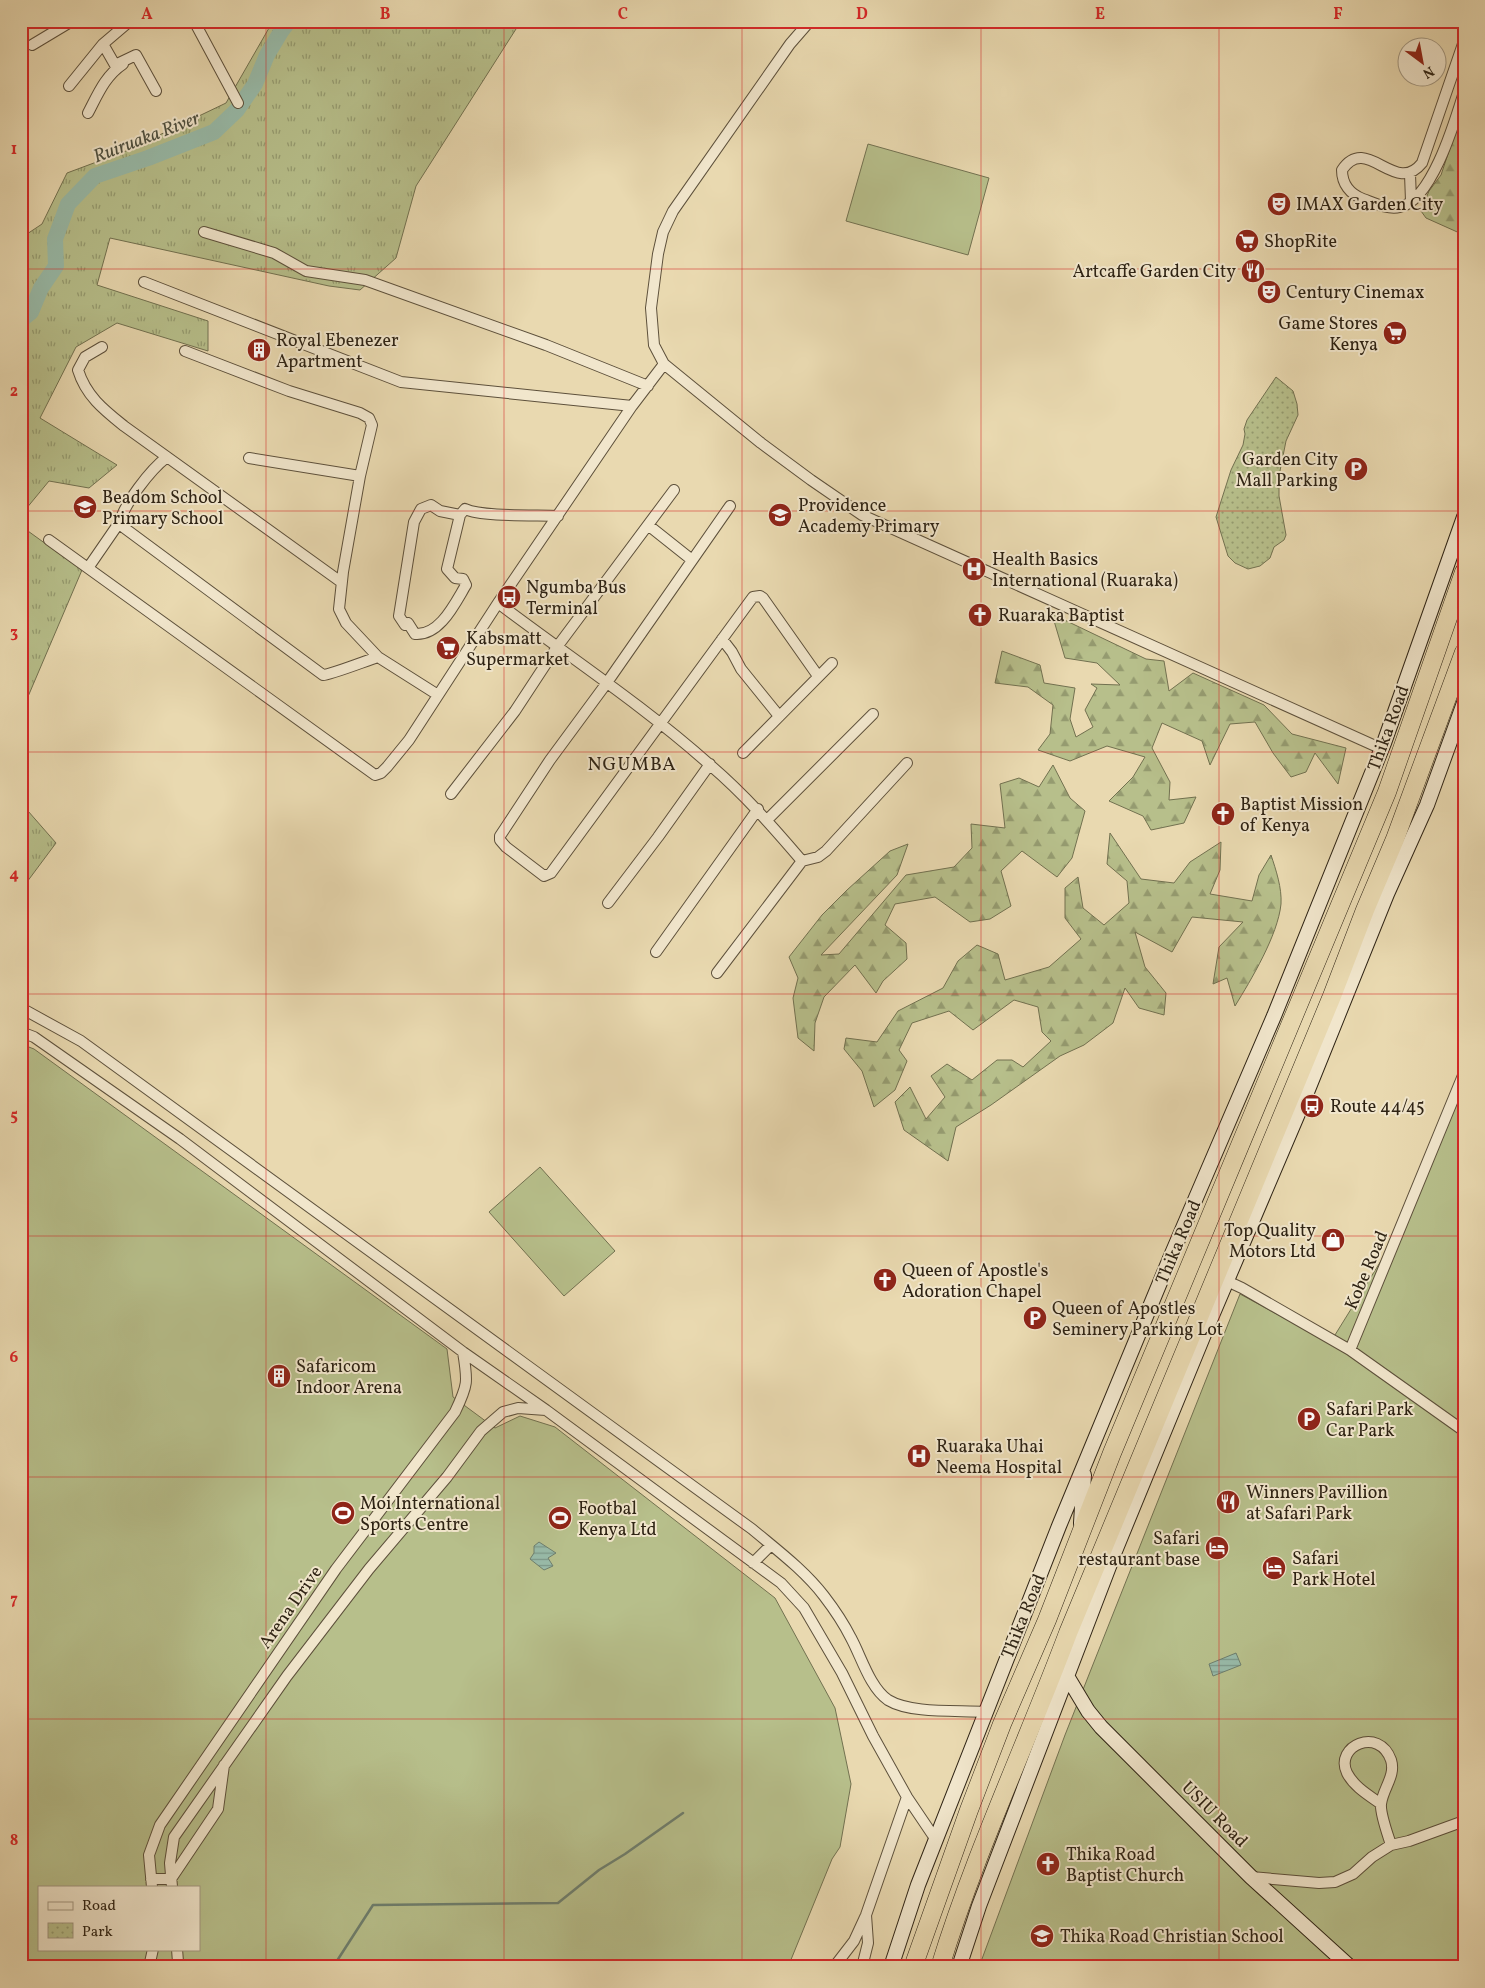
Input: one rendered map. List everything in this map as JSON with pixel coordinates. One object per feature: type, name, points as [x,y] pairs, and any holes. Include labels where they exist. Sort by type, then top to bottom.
[{"type":"highway","name":"Thika Road","points":[[913,1967],[969,1810],[1112,1453],[1387,792],[1464,572]]},
{"type":"highway","points":[[940,1967],[952,1927],[991,1824],[1342,971],[1395,839],[1464,652]]},
{"type":"highway","points":[[1342,971],[1342,1008]]},
{"type":"main road","name":"Thika Road","points":[[891,1967],[918,1885],[1059,1526],[1171,1256],[1274,1016],[1382,750],[1464,517]]},
{"type":"main road","points":[[959,1967],[979,1906],[1115,1551],[1388,894],[1427,805],[1464,703]]},
{"type":"main road","points":[[1080,1534],[1085,1465]]},
{"type":"main road","name":"USIU Road","points":[[1067,1676],[1101,1727],[1251,1877],[1350,1967]]},
{"type":"street","points":[[32,45],[72,21]]},
{"type":"street","points":[[69,86],[103,44],[130,21]]},
{"type":"street","points":[[194,21],[238,103]]},
{"type":"street","points":[[810,21],[790,44],[673,211],[663,232],[658,254],[651,308],[654,345],[664,364],[761,443],[862,515],[1382,750]]},
{"type":"street","points":[[1448,88],[1464,92],[1433,176],[1421,193],[1411,201],[1396,208],[1381,206],[1350,191],[1345,184],[1342,170],[1357,158],[1368,158],[1402,174],[1410,174],[1417,170],[1422,163],[1464,41]]},
{"type":"street","points":[[103,44],[116,65],[136,56]]},
{"type":"street","points":[[136,56],[156,91]]},
{"type":"street","points":[[88,112],[103,83],[112,72],[136,56]]},
{"type":"street","points":[[1410,174],[1411,201]]},
{"type":"street","points":[[204,232],[274,253],[306,271],[365,280],[546,345],[648,386]]},
{"type":"street","points":[[144,282],[401,382],[632,406]]},
{"type":"street","points":[[102,347],[85,357],[78,370],[81,381],[89,396],[124,426],[342,582]]},
{"type":"street","points":[[184,351],[290,391],[360,413],[369,418],[372,425],[360,476],[339,605],[343,618],[378,658],[438,695]]},
{"type":"street","points":[[49,540],[375,774],[381,773],[409,740],[498,603],[632,406],[664,364]]},
{"type":"street","points":[[88,568],[118,523],[140,485],[159,463],[167,457]]},
{"type":"street","points":[[249,458],[360,476]]},
{"type":"street","points":[[451,794],[515,711],[557,647],[674,490]]},
{"type":"street","points":[[460,515],[440,511],[431,505],[422,509],[414,522],[400,616],[405,625],[408,623],[415,634],[431,630],[438,625],[466,585],[463,579],[455,578],[447,569],[460,515],[465,509],[485,514],[558,516]]},
{"type":"street","points":[[730,506],[606,684],[550,760],[500,836],[500,840],[506,847],[544,876],[551,873],[753,596],[760,596],[818,676]]},
{"type":"street","points":[[118,523],[323,674],[328,675],[378,658]]},
{"type":"street","points":[[648,525],[692,560]]},
{"type":"street","points":[[498,603],[660,723],[710,764],[758,810],[802,861]]},
{"type":"street","points":[[722,638],[746,676],[779,716]]},
{"type":"street","points":[[743,753],[832,663]]},
{"type":"street","points":[[767,820],[873,714]]},
{"type":"street","points":[[717,973],[802,861],[818,857],[826,851],[907,763]]},
{"type":"street","points":[[608,903],[710,764]]},
{"type":"street","points":[[656,952],[758,810]]},
{"type":"street","points":[[21,1008],[81,1041],[799,1567],[824,1596],[851,1637],[867,1672],[879,1692],[887,1699],[897,1704],[921,1708],[986,1712]]},
{"type":"street","points":[[21,1032],[34,1037],[180,1139],[463,1352],[546,1410],[781,1583],[804,1608],[842,1673],[873,1736],[907,1797],[936,1840]]},
{"type":"street","name":"Kobe Road","points":[[1350,1350],[1464,1073]]},
{"type":"street","points":[[1227,1281],[1350,1350],[1464,1431]]},
{"type":"street","name":"Arena Drive","points":[[151,1883],[149,1855],[160,1825],[336,1569],[454,1412],[466,1389],[467,1376],[463,1352]]},
{"type":"street","points":[[171,1883],[170,1863],[174,1836],[287,1676],[369,1569],[447,1477],[481,1431],[504,1412],[518,1408],[546,1410]]},
{"type":"street","points":[[753,1563],[770,1545]]},
{"type":"street","points":[[1381,1804],[1358,1787],[1346,1772],[1345,1758],[1349,1750],[1358,1744],[1368,1741],[1377,1743],[1386,1750],[1393,1769],[1381,1804],[1391,1845]]},
{"type":"street","points":[[171,1883],[218,1809],[223,1786],[224,1764]]},
{"type":"street","points":[[834,1967],[854,1941],[866,1915],[907,1797]]},
{"type":"street","points":[[1251,1877],[1319,1883],[1335,1882],[1353,1874],[1372,1857],[1391,1845],[1409,1841],[1464,1820]]},
{"type":"street","points":[[151,1883],[171,1883]]},
{"type":"street","points":[[862,1967],[868,1943],[866,1915]]},
{"type":"street","points":[[149,1967],[153,1950]]},
{"type":"street","points":[[176,1967],[178,1962],[177,1950]]},
{"type":"green space","points":[[273,21],[517,21],[516,29],[416,186],[396,258],[360,290],[329,286],[110,238],[97,285],[208,321],[208,351],[117,323],[76,347],[40,418],[117,465],[89,488],[49,481],[21,515],[21,238],[42,224],[67,173],[126,151],[226,103]]},
{"type":"green space","points":[[1464,106],[1464,235],[1426,218],[1421,211],[1429,191],[1441,175]]},
{"type":"green space","points":[[868,144],[989,178],[968,255],[846,221]]},
{"type":"green space","points":[[1276,377],[1293,391],[1298,415],[1286,441],[1279,476],[1279,496],[1286,535],[1284,540],[1274,547],[1270,558],[1260,566],[1248,569],[1235,563],[1228,556],[1216,517],[1231,470],[1243,445],[1244,429],[1247,420]]},
{"type":"green space","points":[[21,526],[82,570],[21,713]]},
{"type":"green space","points":[[1052,614],[1146,659],[1164,661],[1169,691],[1193,673],[1264,705],[1292,734],[1346,748],[1338,784],[1315,753],[1306,772],[1291,777],[1273,753],[1255,722],[1230,724],[1210,765],[1202,741],[1162,723],[1152,748],[1170,782],[1169,800],[1196,797],[1184,823],[1151,830],[1143,816],[1109,801],[1133,777],[1145,757],[1107,746],[1070,761],[1038,750],[1050,734],[1053,705],[1028,687],[995,683],[1002,651],[1040,665],[1044,683],[1075,688],[1070,719],[1076,737],[1093,727],[1085,710],[1097,688],[1091,684],[1120,685],[1097,663],[1065,658]]},
{"type":"green space","points":[[1053,765],[1070,798],[1085,811],[1072,858],[1057,877],[1022,851],[1001,871],[1011,906],[990,919],[970,922],[935,897],[895,904],[885,925],[906,943],[907,959],[883,981],[876,993],[855,965],[824,997],[815,1023],[814,1051],[798,1038],[793,998],[798,978],[789,957],[822,915],[890,851],[908,844],[897,875],[821,955],[839,954],[906,875],[954,867],[972,848],[971,824],[1005,828],[1000,784],[1019,778],[1039,787]]},
{"type":"green space","points":[[21,803],[56,843],[21,890]]},
{"type":"green space","points":[[1110,833],[1141,879],[1174,883],[1190,862],[1221,842],[1220,870],[1210,894],[1252,901],[1259,875],[1271,855],[1280,885],[1281,904],[1275,929],[1263,957],[1235,1006],[1227,978],[1213,984],[1219,947],[1243,922],[1192,917],[1172,952],[1135,932],[1145,967],[1166,993],[1164,1015],[1139,1008],[1125,988],[1113,1023],[1084,1045],[1060,1056],[991,1105],[956,1127],[948,1161],[904,1130],[895,1102],[910,1087],[926,1119],[945,1097],[931,1076],[947,1064],[972,1080],[997,1060],[1012,1060],[1023,1067],[1051,1041],[1042,1032],[1038,1007],[1014,1000],[973,1030],[949,1011],[912,1023],[899,1050],[907,1061],[895,1090],[874,1107],[862,1071],[844,1049],[846,1038],[877,1042],[898,1011],[943,988],[958,961],[977,945],[998,954],[1005,980],[1049,967],[1081,939],[1065,918],[1065,888],[1078,877],[1083,908],[1104,925],[1129,903],[1127,881],[1107,864]]},
{"type":"green space","name":"Moi International Sports Centre","points":[[21,1044],[34,1049],[447,1349],[453,1397],[495,1428],[520,1416],[555,1427],[775,1598],[835,1708],[851,1784],[840,1847],[832,1859],[788,1967],[21,1967]]},
{"type":"green space","points":[[1464,1064],[1464,1967],[979,1967],[1065,1735],[1240,1294],[1330,1343],[1402,1227]]},
{"type":"green space","points":[[540,1167],[615,1251],[564,1296],[489,1212]]},
{"type":"shaded area","points":[[539,1542],[556,1553],[548,1558],[553,1566],[544,1570],[530,1559],[534,1553],[534,1546]]},
{"type":"shaded area","points":[[1236,1653],[1241,1665],[1213,1676],[1209,1664]]},
{"type":"waterway","name":"Ruiruaka River","points":[[21,320],[31,312],[41,288],[56,266],[55,239],[68,204],[95,176],[214,132],[237,110],[255,84],[267,55],[289,21]]},
{"type":"waterway","points":[[333,1967],[373,1905],[558,1903],[599,1870],[683,1813]]},
{"type":"place","name":"IMAX Garden City","points":[[1279,204]]},
{"type":"place","name":"ShopRite","points":[[1247,241]]},
{"type":"place","name":"Artcaffe Garden City","points":[[1253,271]]},
{"type":"place","name":"Century Cinemax","points":[[1269,292]]},
{"type":"place","name":"Game Stores Kenya","points":[[1395,333]]},
{"type":"place","name":"Royal Ebenezer Apartment","points":[[259,350]]},
{"type":"place","name":"Garden City Mall Parking","points":[[1356,469]]},
{"type":"place","name":"Beadom School Primary School","points":[[85,507]]},
{"type":"place","name":"Providence Academy Primary","points":[[780,515]]},
{"type":"place","name":"Health Basics International (Ruaraka)","points":[[974,569]]},
{"type":"place","name":"Ngumba Bus Terminal","points":[[509,597]]},
{"type":"place","name":"Ruaraka Baptist","points":[[980,615]]},
{"type":"place","name":"Kabsmatt Supermarket","points":[[448,648]]},
{"type":"place","name":"Baptist Mission of Kenya","points":[[1223,814]]},
{"type":"place","name":"Route 44/45","points":[[1312,1106]]},
{"type":"place","name":"Top Quality Motors Ltd","points":[[1333,1240]]},
{"type":"place","name":"Queen of Apostle's Adoration Chapel","points":[[885,1280]]},
{"type":"place","name":"Queen of Apostles Seminery Parking Lot","points":[[1035,1318]]},
{"type":"place","name":"Safaricom Indoor Arena","points":[[279,1376]]},
{"type":"place","name":"Safari Park Car Park","points":[[1309,1419]]},
{"type":"place","name":"Ruaraka Uhai Neema Hospital","points":[[919,1456]]},
{"type":"place","name":"Winners Pavillion at Safari Park","points":[[1228,1502]]},
{"type":"place","name":"Moi International Sports Centre","points":[[343,1513]]},
{"type":"place","name":"Footbal Kenya Ltd","points":[[560,1518]]},
{"type":"place","name":"Safari restaurant base","points":[[1217,1548]]},
{"type":"place","name":"Safari Park Hotel","points":[[1274,1568]]},
{"type":"place","name":"Thika Road Baptist Church","points":[[1048,1864]]},
{"type":"place","name":"Thika Road Christian School","points":[[1042,1936]]},
{"type":"district","name":"NGUMBA","points":[[632,763]]}]
